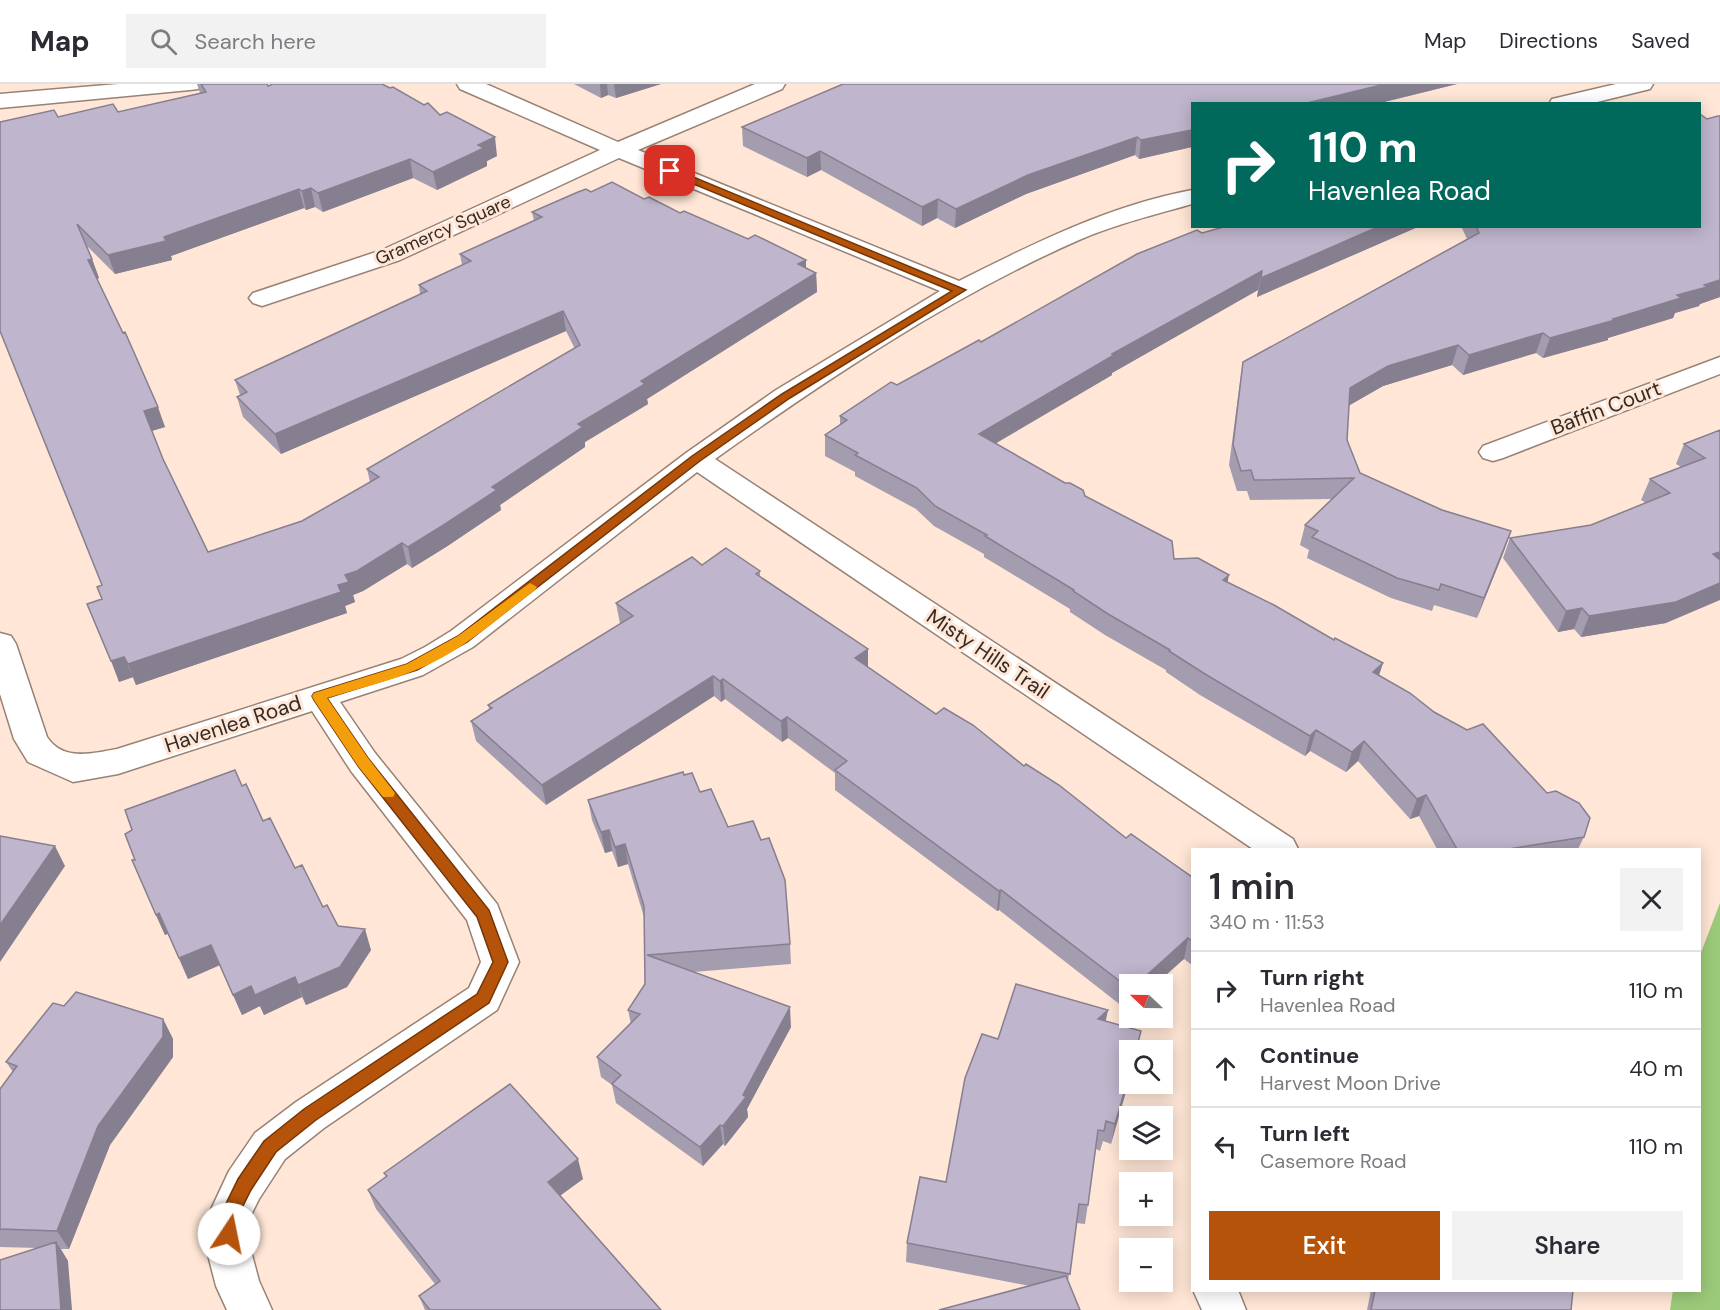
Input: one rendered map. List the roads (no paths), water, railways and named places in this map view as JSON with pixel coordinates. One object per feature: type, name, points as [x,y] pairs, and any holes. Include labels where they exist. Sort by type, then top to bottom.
[{"type":"street","points":[[0,101],[190,84]]},
{"type":"street","points":[[468,84],[619,150],[960,290]]},
{"type":"street","name":"Gramercy Square","points":[[261,298],[389,256],[619,150],[741,96],[774,84]]},
{"type":"street","points":[[1568,102],[1642,84]]},
{"type":"street","name":"Havenlea Road","points":[[0,644],[31,739],[40,753],[73,769],[118,761],[412,667],[462,639],[696,459],[786,396],[960,290],[1071,235],[1119,216],[1191,197]]},
{"type":"street","name":"Baffin Court","points":[[1493,452],[1720,364]]},
{"type":"street","name":"Misty Hills Trail","points":[[696,459],[1279,848]]},
{"type":"street","points":[[250,1310],[238,1286],[229,1251],[228,1218],[244,1185],[270,1146],[310,1115],[483,999],[501,962],[484,914],[363,762],[319,696]]},
{"type":"street","points":[[1216,1292],[1224,1310]]}]
